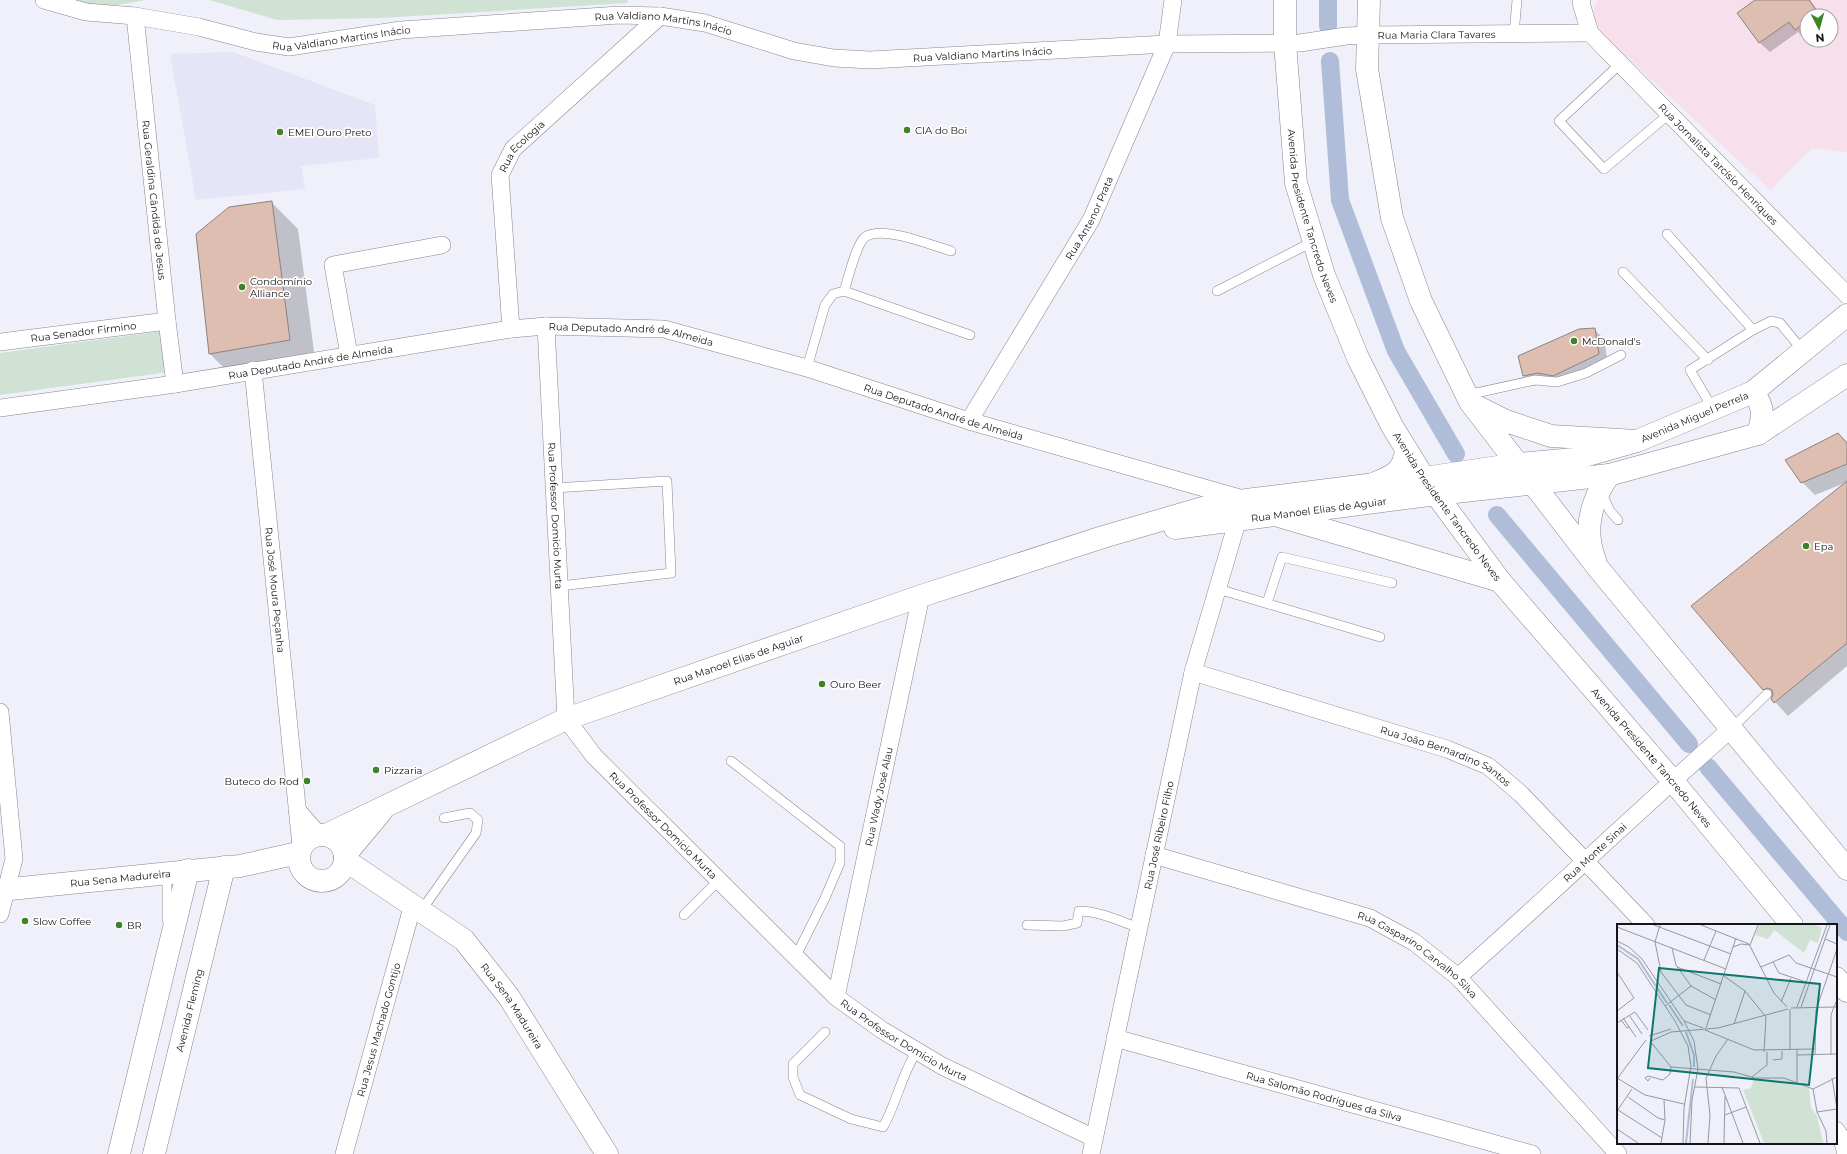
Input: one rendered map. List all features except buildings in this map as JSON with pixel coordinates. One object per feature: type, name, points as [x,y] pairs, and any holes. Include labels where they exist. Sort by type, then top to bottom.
[{"type":"main road","name":"Avenida Presidente Tancredo Neves","points":[[1285,0],[1285,43],[1296,183],[1324,275],[1358,358],[1392,426],[1430,486],[1500,581],[1676,777],[1791,924]]},
{"type":"main road","points":[[1369,0],[1367,69],[1392,218],[1421,301],[1468,399],[1598,568],[1732,728],[1847,869]]},
{"type":"main road","name":"Avenida Miguel Perrela","points":[[1518,464],[1574,459],[1637,441],[1753,392],[1847,316]]},
{"type":"main road","points":[[1847,321],[1847,335]]},
{"type":"main road","points":[[1534,483],[1604,482],[1758,434],[1847,375]]},
{"type":"main road","points":[[1753,392],[1761,402],[1762,412],[1758,434]]},
{"type":"main road","points":[[1468,399],[1506,420],[1551,436],[1637,441]]},
{"type":"main road","points":[[1373,484],[1393,475],[1401,468],[1405,459],[1406,449]]},
{"type":"main road","name":"Rua Manoel Elias de Aguiar","points":[[322,835],[384,808],[566,719],[921,596],[1103,537],[1206,507],[1275,515],[1430,486],[1518,464]]},
{"type":"main road","points":[[1598,568],[1592,553],[1589,537],[1589,520],[1593,504],[1604,482]]},
{"type":"main road","name":"Rua Manoel Elias de Aguiar","points":[[1242,510],[1373,484],[1430,486],[1534,483]]},
{"type":"main road","points":[[1275,515],[1500,581]]},
{"type":"main road","name":"Rua Manoel Elias de Aguiar","points":[[345,857],[384,808]]},
{"type":"main road","points":[[322,835],[338,842],[345,857],[339,873],[327,880],[312,879],[305,875],[298,861],[300,850],[312,836],[322,835]]},
{"type":"main road","name":"Rua Sena Madureira","points":[[3,890],[80,887],[178,872],[232,867],[300,850]]},
{"type":"main road","name":"Rua Sena Madureira","points":[[345,857],[386,889],[464,940],[509,997],[606,1154]]},
{"type":"main road","name":"Rua Sena Madureira","points":[[232,867],[305,875]]},
{"type":"main road","name":"Avenida Fleming","points":[[154,1154],[232,867]]},
{"type":"main road","points":[[120,1154],[169,950],[178,872]]},
{"type":"main road","name":"Rua Sena Madureira","points":[[327,880],[386,889]]},
{"type":"main road","points":[[1837,979],[1847,991]]},
{"type":"street","name":"Rua Valdiano Martins Inácio","points":[[44,0],[86,12],[135,16],[199,27],[256,42],[289,47],[401,30],[619,15],[660,16],[705,23],[794,51],[834,58],[870,60],[1167,44],[1285,43]]},
{"type":"street","name":"Rua Antenor Prata","points":[[969,421],[1091,220],[1167,44],[1173,0]]},
{"type":"street","points":[[1582,0],[1581,3],[1590,33]]},
{"type":"street","name":"Rua Geraldina Cândida de Jesus","points":[[135,16],[175,384]]},
{"type":"street","name":"Rua Ecologia","points":[[511,329],[500,175],[513,149],[660,16]]},
{"type":"street","name":"Rua Maria Clara Tavares","points":[[1285,43],[1369,35],[1590,33]]},
{"type":"street","name":"Rua Jornalista Tarcísio Henriques","points":[[1590,33],[1847,295]]},
{"type":"street","points":[[349,355],[333,265],[442,245]]},
{"type":"street","name":"Rua Senador Firmino","points":[[0,342],[167,321]]},
{"type":"street","name":"Rua Deputado André de Almeida","points":[[0,408],[175,384],[253,370],[511,329],[546,326],[664,329],[808,368],[1242,510]]},
{"type":"street","name":"Rua Professor Domicio Murta","points":[[546,326],[566,719],[594,756],[836,997],[882,1030],[942,1066],[1092,1146]]},
{"type":"street","name":"Rua José Moura Peçanha","points":[[253,370],[300,850]]},
{"type":"street","name":"Rua José Ribeiro Filho","points":[[1092,1146],[1193,672],[1242,510]]},
{"type":"street","name":"Rua Wady José Alau","points":[[836,997],[921,596]]},
{"type":"street","name":"Rua João Bernardino Santos","points":[[1193,672],[1447,749],[1488,766],[1521,794],[1645,924]]},
{"type":"street","points":[[0,712],[14,859],[3,890],[0,914]]},
{"type":"street","name":"Rua Monte Sinai","points":[[1458,977],[1586,862],[1676,777],[1732,728]]},
{"type":"street","points":[[297,810],[322,835]]},
{"type":"street","name":"Rua Gasparino Carvalho Silva","points":[[1154,855],[1370,918],[1414,942],[1458,977],[1618,1154]]},
{"type":"street","name":"Rua Jesus Machado Gontijo","points":[[344,1154],[417,908]]},
{"type":"street","name":"Rua Salomão Rodrigues da Silva","points":[[1115,1038],[1532,1154]]},
{"type":"street","points":[[1837,1132],[1842,1139],[1846,1154]]},
{"type":"lane","points":[[1514,34],[1517,0]]},
{"type":"lane","points":[[1620,64],[1559,121],[1604,169],[1669,114]]},
{"type":"lane","points":[[844,291],[859,246],[864,238],[874,233],[886,233],[951,251]]},
{"type":"lane","points":[[1667,234],[1753,330]]},
{"type":"lane","points":[[1217,291],[1314,241]]},
{"type":"lane","points":[[1623,272],[1708,360]]},
{"type":"lane","points":[[808,368],[826,305],[833,294],[844,291],[970,335]]},
{"type":"lane","points":[[1713,409],[1690,370],[1708,360],[1753,330],[1771,321],[1780,323],[1803,351]]},
{"type":"lane","points":[[1468,399],[1535,380],[1557,382],[1586,373],[1622,355]]},
{"type":"lane","points":[[554,488],[667,481],[671,573],[560,586]]},
{"type":"lane","points":[[1604,482],[1610,511],[1618,520]]},
{"type":"lane","points":[[1267,603],[1282,557],[1392,582]]},
{"type":"lane","points":[[1218,589],[1380,638]]},
{"type":"lane","points":[[1732,728],[1765,696]]},
{"type":"lane","points":[[730,761],[840,846],[840,863],[825,898],[796,956]]},
{"type":"lane","points":[[417,908],[476,833],[478,820],[470,813],[444,818]]},
{"type":"lane","points":[[684,915],[720,880]]},
{"type":"lane","points":[[1027,925],[1063,926],[1077,923],[1079,911],[1085,911],[1112,918],[1139,928]]},
{"type":"lane","points":[[825,1032],[793,1064],[793,1077],[800,1095],[851,1119],[883,1127],[890,1116],[908,1065],[917,1051]]},
{"type":"shaded area","points":[[1597,0],[1847,0],[1847,152],[1812,148],[1770,190],[1593,25],[1594,10]]},
{"type":"shaded area","name":"EMEI Ouro Preto","points":[[233,52],[375,105],[379,158],[301,166],[305,189],[196,200],[170,54]]},
{"type":"green space","points":[[75,0],[146,0],[94,9]]},
{"type":"green space","points":[[209,0],[628,0],[627,3],[382,18],[277,20]]},
{"type":"green space","points":[[163,331],[169,372],[0,395],[0,353]]},
{"type":"waterway","points":[[1328,0],[1328,26]]},
{"type":"waterway","points":[[1330,61],[1340,200],[1396,351],[1456,454]]},
{"type":"waterway","points":[[1497,515],[1689,744]]},
{"type":"waterway","points":[[1708,767],[1847,932]]},
{"type":"place","name":"CIA do Boi","points":[[907,130]]},
{"type":"place","name":"EMEI Ouro Preto","points":[[280,132]]},
{"type":"place","name":"Condomínio Alliance","points":[[242,287]]},
{"type":"place","name":"McDonald's","points":[[1574,341]]},
{"type":"place","name":"Epa","points":[[1806,546]]},
{"type":"place","name":"Ouro Beer","points":[[822,684]]},
{"type":"place","name":"Pizzaria","points":[[376,770]]},
{"type":"place","name":"Buteco do Rod","points":[[307,781]]},
{"type":"place","name":"Slow Coffee","points":[[25,921]]},
{"type":"place","name":"BR","points":[[119,925]]}]
